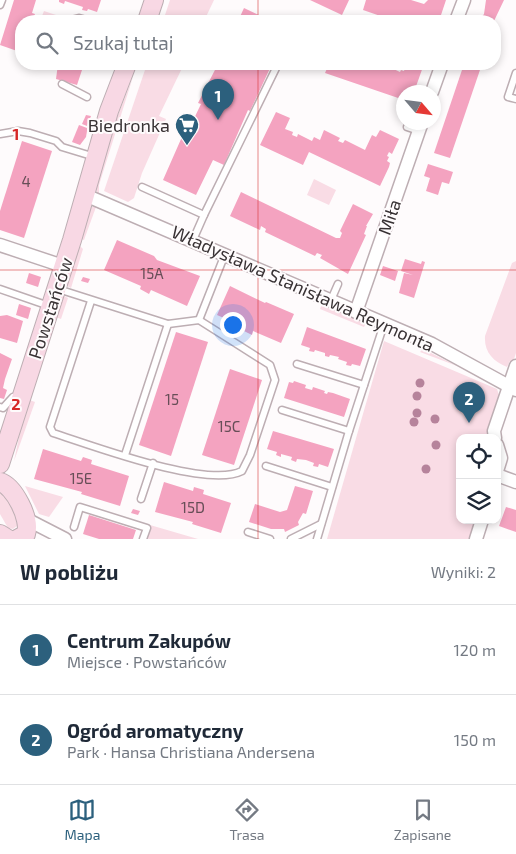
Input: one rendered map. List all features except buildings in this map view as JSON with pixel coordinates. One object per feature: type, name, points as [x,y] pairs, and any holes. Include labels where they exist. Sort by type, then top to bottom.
[{"type":"street","points":[[142,15],[145,0]]},
{"type":"street","points":[[149,15],[154,0]]},
{"type":"street","points":[[458,15],[464,0]]},
{"type":"street","name":"Powstańców","points":[[4,483],[15,420],[35,340],[56,288],[113,99],[125,70]]},
{"type":"street","name":"Powstańców","points":[[85,195],[131,70]]},
{"type":"street","points":[[434,85],[440,70]]},
{"type":"street","name":"Miła","points":[[356,312],[415,130]]},
{"type":"street","name":"Władysława Stanisława Reymonta","points":[[85,195],[225,254],[464,360],[513,388]]},
{"type":"street","points":[[0,245],[63,266]]},
{"type":"street","points":[[494,434],[494,431],[513,388],[516,366]]},
{"type":"street","name":"Powstańców","points":[[0,464],[15,420]]},
{"type":"street","points":[[501,476],[516,482]]},
{"type":"street","points":[[4,483],[12,535]]},
{"type":"street","points":[[476,539],[481,524]]},
{"type":"street","points":[[12,535],[32,533],[50,539]]},
{"type":"street","points":[[12,535],[65,539]]},
{"type":"lane","points":[[0,5],[2,0]]},
{"type":"lane","points":[[192,240],[275,70]]},
{"type":"lane","points":[[516,73],[508,97],[516,99]]},
{"type":"lane","points":[[62,84],[87,97]]},
{"type":"lane","points":[[0,134],[18,131],[30,132],[56,141],[62,147],[96,158]]},
{"type":"lane","points":[[142,187],[204,215]]},
{"type":"lane","points":[[199,320],[225,254]]},
{"type":"lane","points":[[330,300],[338,284]]},
{"type":"lane","points":[[56,288],[168,324],[199,320],[270,364],[275,380],[250,455],[242,471],[226,475],[170,469],[53,433],[50,426],[91,300]]},
{"type":"lane","points":[[0,289],[50,306]]},
{"type":"lane","points":[[125,455],[168,324]]},
{"type":"lane","points":[[317,539],[349,431],[384,324]]},
{"type":"lane","points":[[297,364],[364,385]]},
{"type":"lane","points":[[0,407],[3,408],[13,397]]},
{"type":"lane","points":[[282,410],[349,431]]},
{"type":"lane","points":[[141,499],[153,464]]},
{"type":"lane","points":[[266,466],[332,487]]},
{"type":"lane","points":[[74,528],[80,507],[146,528],[143,539]]},
{"type":"lane","points":[[291,539],[321,524]]},
{"type":"lane","points":[[248,532],[270,539]]},
{"type":"shaded area","points":[[170,0],[214,0],[207,15],[165,15]]},
{"type":"shaded area","points":[[44,11],[56,15],[42,15]]},
{"type":"shaded area","points":[[145,70],[181,70],[159,116],[166,119],[142,173],[134,198],[128,202],[104,191]]},
{"type":"shaded area","points":[[133,77],[99,185],[99,195],[95,188],[110,135]]},
{"type":"shaded area","points":[[314,179],[336,190],[329,205],[307,195]]},
{"type":"shaded area","points":[[92,207],[96,207],[84,240],[81,239],[89,210]]},
{"type":"shaded area","points":[[79,245],[83,249],[71,288],[67,286],[66,282]]},
{"type":"shaded area","points":[[516,261],[516,353],[513,362],[510,361],[507,367],[490,355],[486,347],[485,336],[512,263]]},
{"type":"shaded area","points":[[64,296],[68,298],[61,319],[53,316]]},
{"type":"shaded area","points":[[323,301],[367,321],[364,327],[320,309]]},
{"type":"shaded area","points":[[384,341],[497,389],[499,395],[495,405],[499,406],[492,434],[456,434],[456,524],[477,524],[473,539],[327,539]]},
{"type":"shaded area","points":[[423,349],[457,366],[420,352]]},
{"type":"shaded area","points":[[27,399],[35,402],[14,461]]},
{"type":"shaded area","points":[[25,486],[63,497],[49,517],[39,514]]},
{"type":"shaded area","points":[[0,492],[7,498],[15,513],[17,526],[13,529],[8,528],[0,514]]},
{"type":"shaded area","points":[[150,525],[198,539],[145,539]]},
{"type":"place","name":"Centrum Zakupów","points":[[218,120]]},
{"type":"place","name":"Biedronka","points":[[187,146]]},
{"type":"place","name":"Ogród aromatyczny","points":[[469,423]]}]
